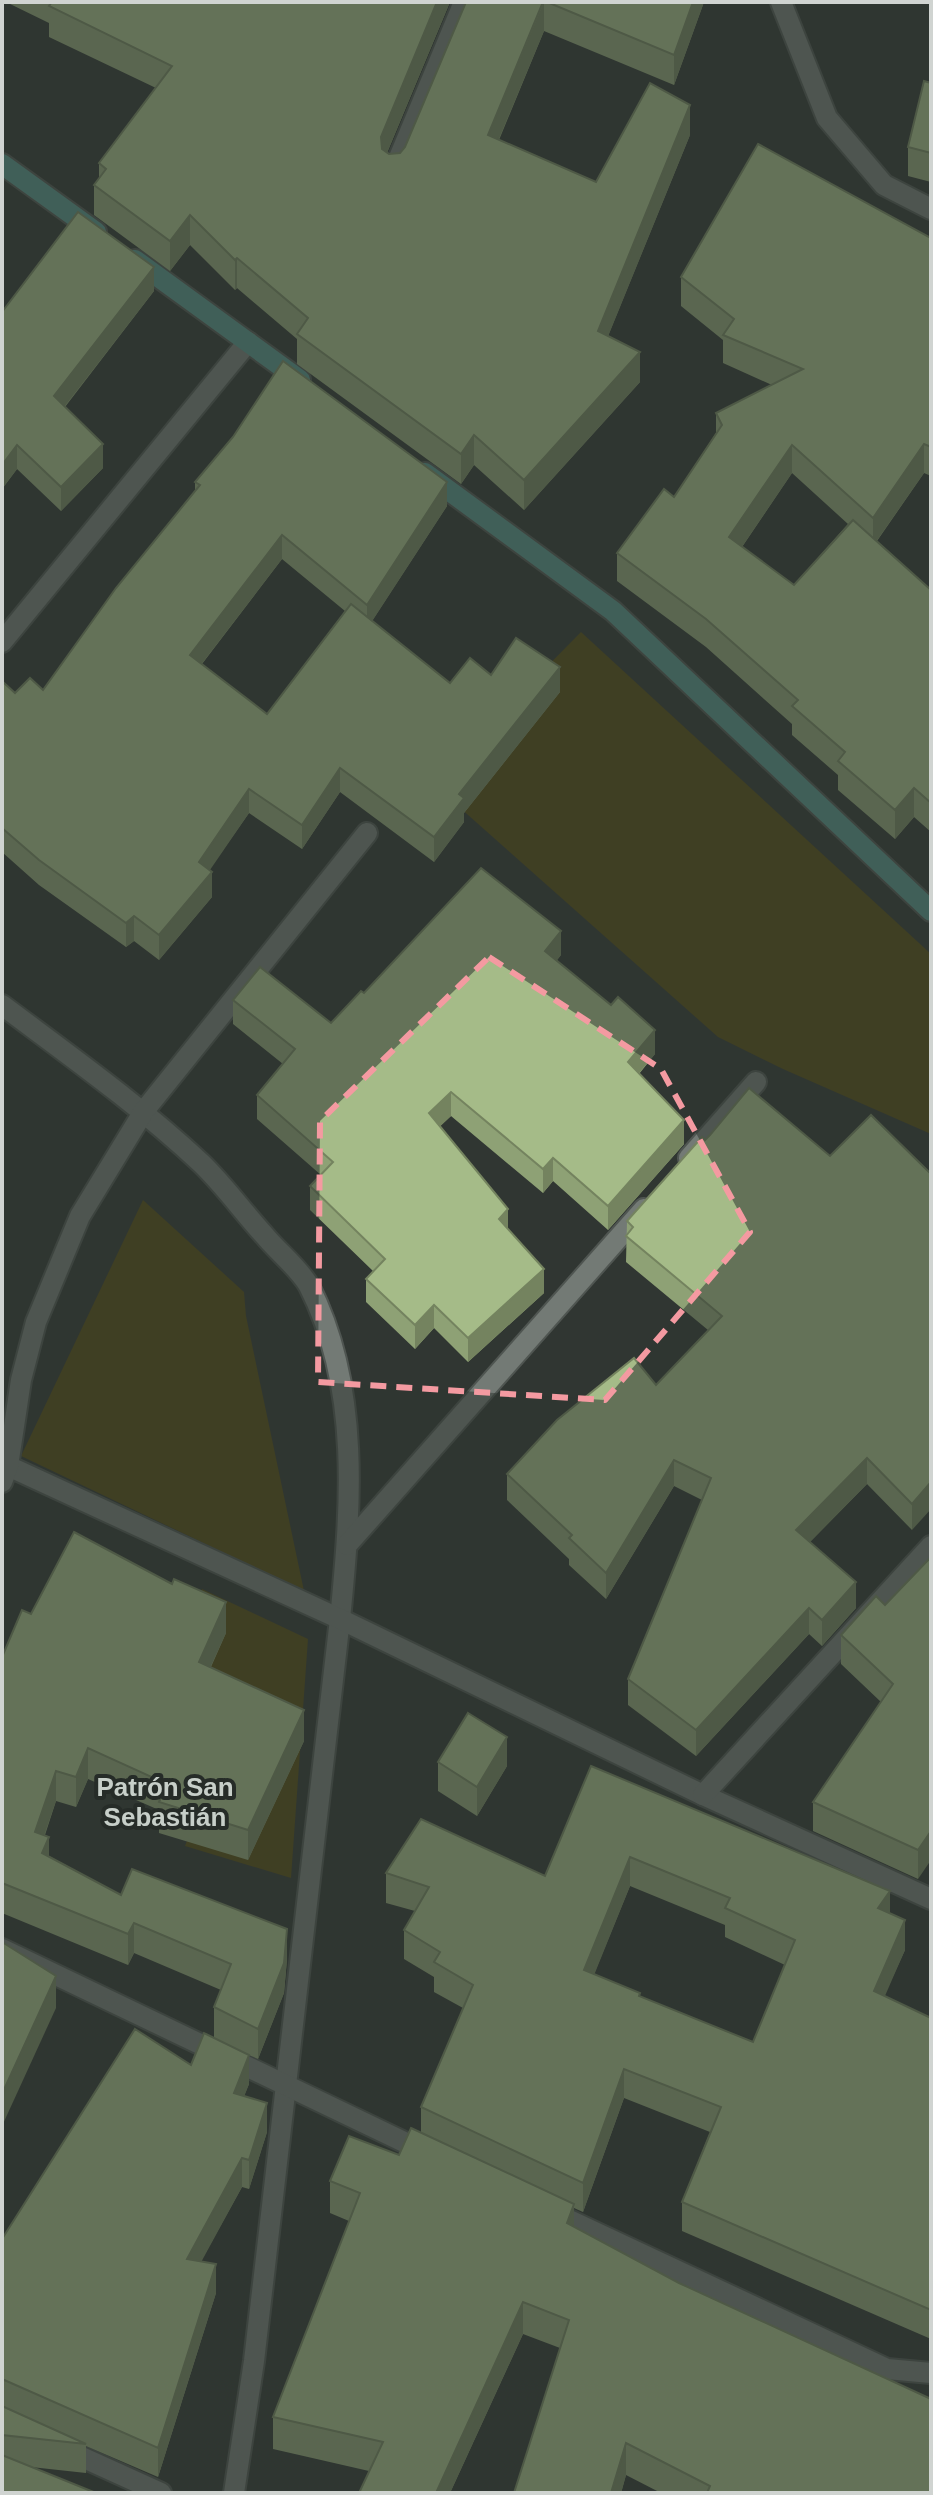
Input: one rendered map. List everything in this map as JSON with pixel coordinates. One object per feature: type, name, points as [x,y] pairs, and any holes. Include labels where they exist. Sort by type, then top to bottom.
[{"type":"main road","points":[[2,164],[311,389]]},
{"type":"main road","points":[[411,463],[613,611],[931,911]]},
{"type":"street","points":[[393,172],[464,2]]},
{"type":"street","points":[[781,2],[827,118],[884,185],[931,209]]},
{"type":"street","points":[[2,642],[248,342]]},
{"type":"street","points":[[367,833],[144,1111],[80,1216],[36,1322],[4,1468],[340,1619],[703,1795],[931,1899]]},
{"type":"street","points":[[2,1005],[144,1111],[204,1166],[308,1283],[332,1343],[346,1417],[349,1486],[340,1619],[254,2361],[234,2493]]},
{"type":"street","points":[[347,1545],[756,1082]]},
{"type":"street","points":[[703,1795],[931,1546]]},
{"type":"street","points":[[2,1949],[443,2160]]},
{"type":"street","points":[[529,2201],[887,2369],[931,2373]]},
{"type":"street","points":[[45,2441],[161,2493]]},
{"type":"highlighted area","points":[[489,957],[661,1069],[750,1232],[605,1400],[318,1382],[320,1121]]},
{"type":"shaded area","points":[[581,632],[931,954],[931,1134],[718,1037],[432,783]]},
{"type":"shaded area","points":[[143,1200],[244,1292],[246,1316],[304,1591],[21,1456]]},
{"type":"shaded area","points":[[202,1589],[308,1639],[291,1878],[185,1846],[210,1780],[141,1750]]},
{"type":"building","points":[[52,2],[437,2],[381,137],[382,149],[389,154],[400,153],[405,147],[466,2],[543,2],[488,135],[596,182],[650,83],[690,105],[598,331],[640,352],[524,480],[474,435],[461,454],[297,334],[308,318],[237,258],[235,260],[190,215],[170,241],[94,185],[106,169],[99,163],[172,66],[49,6]]},
{"type":"building","points":[[547,2],[693,2],[674,55]]},
{"type":"building","points":[[924,81],[931,83],[931,153],[908,147]]},
{"type":"building","points":[[758,144],[931,238],[931,447],[924,444],[873,518],[792,445],[729,537],[794,585],[853,520],[931,590],[931,803],[914,788],[895,810],[838,761],[845,752],[792,706],[798,700],[706,619],[617,553],[664,489],[674,497],[722,425],[716,413],[803,369],[723,335],[734,319],[681,277]]},
{"type":"building","points":[[78,212],[154,267],[54,396],[103,444],[61,487],[17,445],[2,465],[2,312]]},
{"type":"building","points":[[283,361],[447,482],[367,605],[282,535],[190,655],[267,714],[351,604],[450,683],[470,658],[491,675],[516,638],[560,667],[459,794],[464,798],[434,837],[340,768],[302,825],[249,789],[199,862],[212,872],[159,935],[134,916],[126,923],[39,860],[2,828],[2,681],[15,693],[30,678],[43,690],[116,588],[200,485],[195,482],[233,437]]},
{"type":"building","points":[[481,868],[561,931],[545,951],[611,1005],[618,997],[655,1030],[628,1062],[684,1120],[608,1206],[553,1158],[543,1169],[451,1092],[429,1113],[508,1209],[499,1219],[544,1269],[468,1338],[434,1305],[415,1325],[366,1279],[385,1259],[310,1186],[333,1162],[257,1095],[295,1049],[233,1000],[260,967],[331,1023],[361,991],[364,993]]},
{"type":"building","points":[[749,1088],[830,1156],[871,1115],[931,1174],[931,1482],[912,1504],[867,1458],[796,1530],[856,1582],[822,1620],[809,1608],[696,1730],[628,1679],[711,1478],[674,1460],[606,1573],[569,1538],[572,1535],[507,1474],[557,1420],[634,1358],[656,1385],[722,1316],[626,1236],[633,1227],[627,1221],[702,1137],[705,1140],[710,1135]]},
{"type":"building","points":[[74,1532],[172,1584],[174,1579],[226,1602],[199,1662],[304,1710],[248,1830],[159,1802],[167,1784],[88,1748],[76,1777],[56,1771],[35,1832],[49,1837],[42,1853],[121,1895],[132,1869],[287,1929],[284,1963],[258,2029],[214,2007],[231,1964],[134,1923],[128,1934],[2,1883],[2,1657],[22,1610],[31,1614]]},
{"type":"building","points":[[931,1557],[931,1831],[918,1850],[813,1802],[893,1684],[841,1635],[876,1596],[885,1605]]},
{"type":"building","points":[[468,1713],[507,1737],[477,1787],[438,1762]]},
{"type":"building","points":[[591,1766],[890,1891],[878,1908],[905,1920],[874,1991],[931,2018],[931,2310],[682,2202],[721,2107],[624,2069],[583,2183],[421,2107],[473,1985],[434,1962],[440,1952],[404,1930],[429,1887],[386,1873],[421,1819],[545,1876]],"holes":[[[630,1857],[730,1898],[725,1908],[795,1940],[753,2042],[584,1970]]]},
{"type":"building","points":[[2,1942],[56,1976],[2,2094]]},
{"type":"building","points":[[135,2029],[191,2065],[204,2033],[249,2055],[234,2093],[267,2103],[249,2160],[242,2158],[187,2259],[216,2264],[158,2448],[2,2379],[2,2239]]},
{"type":"building","points":[[411,2128],[574,2204],[567,2223],[679,2283],[931,2399],[931,2493],[707,2493],[710,2486],[626,2443],[611,2493],[514,2493],[569,2320],[523,2302],[436,2493],[359,2493],[383,2442],[273,2417],[360,2193],[330,2181],[349,2136],[399,2155]]},
{"type":"building","points":[[2,2406],[86,2444],[2,2435]]},
{"type":"building","points":[[2,2455],[96,2493],[2,2493]]},
{"type":"district","name":"Patrón San Sebastián","points":[[165,1802]]}]
